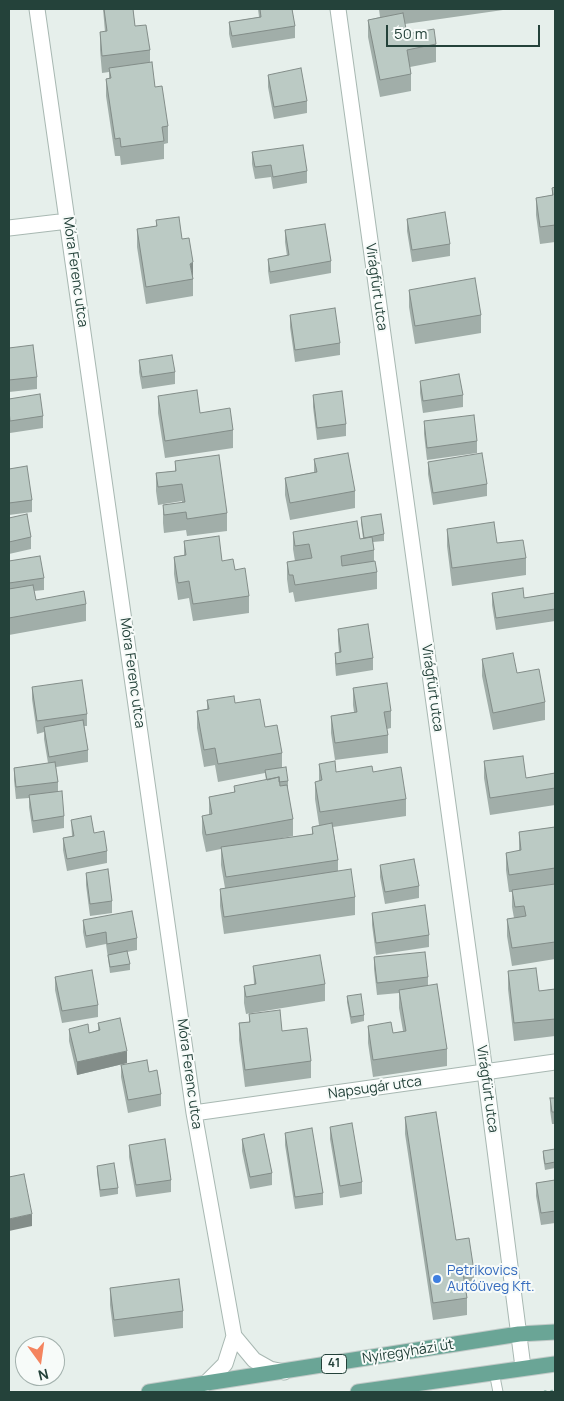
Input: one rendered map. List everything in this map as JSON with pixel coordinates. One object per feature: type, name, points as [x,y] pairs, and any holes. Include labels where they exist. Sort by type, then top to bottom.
[{"type":"main road","name":"41","points":[[519,1334],[555,1332]]},
{"type":"main road","name":"Nyíregyházi út","points":[[149,1392],[519,1334]]},
{"type":"main road","points":[[358,1392],[523,1367],[555,1364]]},
{"type":"street","name":"Móra Ferenc utca","points":[[37,9],[194,1114],[234,1336],[225,1364],[205,1384]]},
{"type":"street","name":"Virágfürt utca","points":[[338,9],[485,1072],[523,1367]]},
{"type":"street","points":[[9,228],[68,221]]},
{"type":"street","name":"Napsugár utca","points":[[194,1114],[555,1062]]},
{"type":"street","name":"Móra Ferenc utca","points":[[234,1336],[254,1360],[270,1369],[284,1372]]},
{"type":"lane","points":[[494,1372],[498,1392]]},
{"type":"path","points":[[544,1392],[555,1391]]},
{"type":"building","points":[[104,9],[133,9],[135,26],[146,25],[150,50],[102,56],[100,32],[107,31]]},
{"type":"building","points":[[260,9],[292,9],[295,26],[232,36],[229,22],[261,17]]},
{"type":"building","points":[[403,13],[407,34],[434,29],[436,44],[407,50],[411,74],[380,80],[368,20]]},
{"type":"building","points":[[152,62],[155,87],[162,86],[168,126],[162,127],[164,141],[121,147],[120,138],[115,139],[106,79],[111,78],[109,68]]},
{"type":"building","points":[[301,68],[307,101],[274,107],[268,75]]},
{"type":"building","points":[[303,145],[307,171],[273,177],[271,165],[255,167],[252,152]]},
{"type":"building","points":[[555,187],[555,225],[540,227],[536,198],[553,195],[552,188]]},
{"type":"building","points":[[445,212],[450,244],[412,250],[407,219]]},
{"type":"building","points":[[179,217],[182,239],[189,238],[193,262],[190,264],[193,279],[146,287],[137,229],[157,226],[156,220]]},
{"type":"building","points":[[325,224],[331,261],[270,272],[268,259],[289,255],[285,230]]},
{"type":"building","points":[[475,278],[481,315],[415,326],[409,290]]},
{"type":"building","points":[[335,308],[340,343],[295,350],[290,315]]},
{"type":"building","points":[[33,345],[37,377],[9,380],[9,348]]},
{"type":"building","points":[[172,355],[175,372],[142,377],[139,360]]},
{"type":"building","points":[[459,374],[463,395],[423,401],[420,381]]},
{"type":"building","points":[[197,390],[200,413],[230,408],[233,430],[165,441],[158,396]]},
{"type":"building","points":[[342,391],[346,424],[317,428],[313,395]]},
{"type":"building","points":[[40,394],[43,416],[10,421],[9,399]]},
{"type":"building","points":[[474,415],[477,441],[427,448],[424,421]]},
{"type":"building","points":[[348,453],[355,491],[290,503],[285,478],[317,472],[314,459]]},
{"type":"building","points":[[482,453],[487,484],[433,493],[428,462]]},
{"type":"building","points":[[219,455],[227,513],[187,519],[186,512],[164,515],[163,505],[185,502],[182,484],[158,487],[156,473],[176,471],[175,461]]},
{"type":"building","points":[[27,466],[32,500],[9,503],[9,469]]},
{"type":"building","points":[[27,514],[31,537],[9,542],[9,518]]},
{"type":"building","points":[[381,514],[384,534],[364,538],[361,517]]},
{"type":"building","points":[[357,521],[360,539],[372,537],[374,550],[341,556],[342,566],[375,561],[377,572],[295,585],[293,575],[289,575],[287,562],[312,558],[309,544],[295,546],[293,532]]},
{"type":"building","points":[[494,522],[497,543],[523,540],[526,558],[452,568],[447,529]]},
{"type":"building","points":[[219,536],[222,561],[233,559],[235,570],[245,568],[249,596],[193,604],[189,581],[178,583],[174,557],[186,555],[184,541]]},
{"type":"building","points":[[40,556],[44,578],[9,583],[9,561]]},
{"type":"building","points":[[33,585],[36,600],[84,591],[86,604],[9,618],[9,589]]},
{"type":"building","points":[[523,588],[524,598],[555,593],[555,609],[496,618],[492,593]]},
{"type":"building","points":[[368,624],[373,658],[336,664],[335,653],[341,652],[338,629]]},
{"type":"building","points":[[513,653],[517,673],[539,669],[545,702],[493,713],[482,659]]},
{"type":"building","points":[[82,680],[87,714],[37,721],[32,687]]},
{"type":"building","points":[[387,683],[391,711],[384,712],[388,735],[335,743],[331,716],[357,712],[353,688]]},
{"type":"building","points":[[234,696],[235,703],[260,699],[265,727],[277,725],[282,753],[218,764],[215,748],[204,750],[197,711],[209,709],[207,700]]},
{"type":"building","points":[[83,720],[88,750],[49,757],[44,727]]},
{"type":"building","points":[[523,756],[526,778],[555,773],[555,788],[490,798],[484,761]]},
{"type":"building","points":[[335,761],[336,772],[372,766],[373,772],[401,767],[406,799],[320,812],[315,782],[322,780],[319,764]]},
{"type":"building","points":[[55,762],[58,782],[16,787],[14,768]]},
{"type":"building","points":[[286,767],[288,781],[279,782],[279,777],[267,780],[265,770]]},
{"type":"building","points":[[279,777],[280,786],[287,785],[293,819],[206,835],[202,816],[212,814],[209,797],[235,792],[234,786]]},
{"type":"building","points":[[62,791],[64,816],[33,821],[29,795]]},
{"type":"building","points":[[91,816],[94,833],[104,831],[107,851],[67,859],[63,838],[74,836],[71,820]]},
{"type":"building","points":[[332,823],[338,860],[226,877],[221,847],[313,834],[312,827]]},
{"type":"building","points":[[555,827],[555,868],[509,875],[506,853],[521,850],[519,832]]},
{"type":"building","points":[[414,859],[419,886],[385,892],[380,865]]},
{"type":"building","points":[[108,869],[112,901],[90,904],[86,873]]},
{"type":"building","points":[[351,869],[355,897],[224,917],[220,889]]},
{"type":"building","points":[[555,884],[555,942],[512,948],[507,919],[526,916],[524,906],[515,907],[512,890]]},
{"type":"building","points":[[425,905],[429,935],[376,943],[372,913]]},
{"type":"building","points":[[132,911],[137,938],[107,944],[106,932],[86,936],[83,920]]},
{"type":"building","points":[[127,951],[130,964],[110,967],[108,955]]},
{"type":"building","points":[[425,952],[428,977],[377,983],[374,957]]},
{"type":"building","points":[[320,955],[325,984],[246,997],[244,986],[256,984],[253,966]]},
{"type":"building","points":[[536,968],[539,991],[555,989],[555,1019],[514,1023],[508,971]]},
{"type":"building","points":[[92,970],[98,1005],[62,1011],[55,977]]},
{"type":"building","points":[[437,984],[447,1049],[373,1060],[368,1026],[391,1022],[393,1033],[406,1031],[399,990]]},
{"type":"building","points":[[361,994],[364,1015],[351,1017],[347,996]]},
{"type":"building","points":[[280,1010],[282,1031],[307,1028],[311,1061],[245,1070],[239,1023],[250,1022],[249,1014]]},
{"type":"building","points":[[120,1018],[127,1051],[77,1062],[69,1029],[88,1024],[89,1033],[100,1030],[98,1023]]},
{"type":"building","points":[[147,1060],[149,1072],[157,1070],[161,1094],[128,1100],[121,1065]]},
{"type":"building","points":[[550,1098],[555,1098],[555,1112],[552,1112]]},
{"type":"building","points":[[436,1112],[456,1240],[469,1238],[474,1271],[463,1273],[467,1298],[433,1303],[405,1117]]},
{"type":"building","points":[[352,1123],[362,1182],[340,1186],[330,1127]]},
{"type":"building","points":[[312,1128],[323,1193],[295,1197],[285,1133]]},
{"type":"building","points":[[264,1134],[272,1173],[250,1177],[242,1139]]},
{"type":"building","points":[[165,1139],[171,1180],[136,1185],[129,1145]]},
{"type":"building","points":[[555,1149],[555,1162],[545,1164],[543,1151]]},
{"type":"building","points":[[114,1163],[118,1188],[100,1190],[97,1166]]},
{"type":"building","points":[[24,1174],[32,1214],[9,1219],[9,1177]]},
{"type":"building","points":[[555,1180],[555,1211],[541,1213],[536,1183]]},
{"type":"building","points":[[179,1279],[183,1311],[114,1320],[110,1288]]},
{"type":"place","name":"Petrikovics Autóüveg Kft.","points":[[437,1279]]}]
